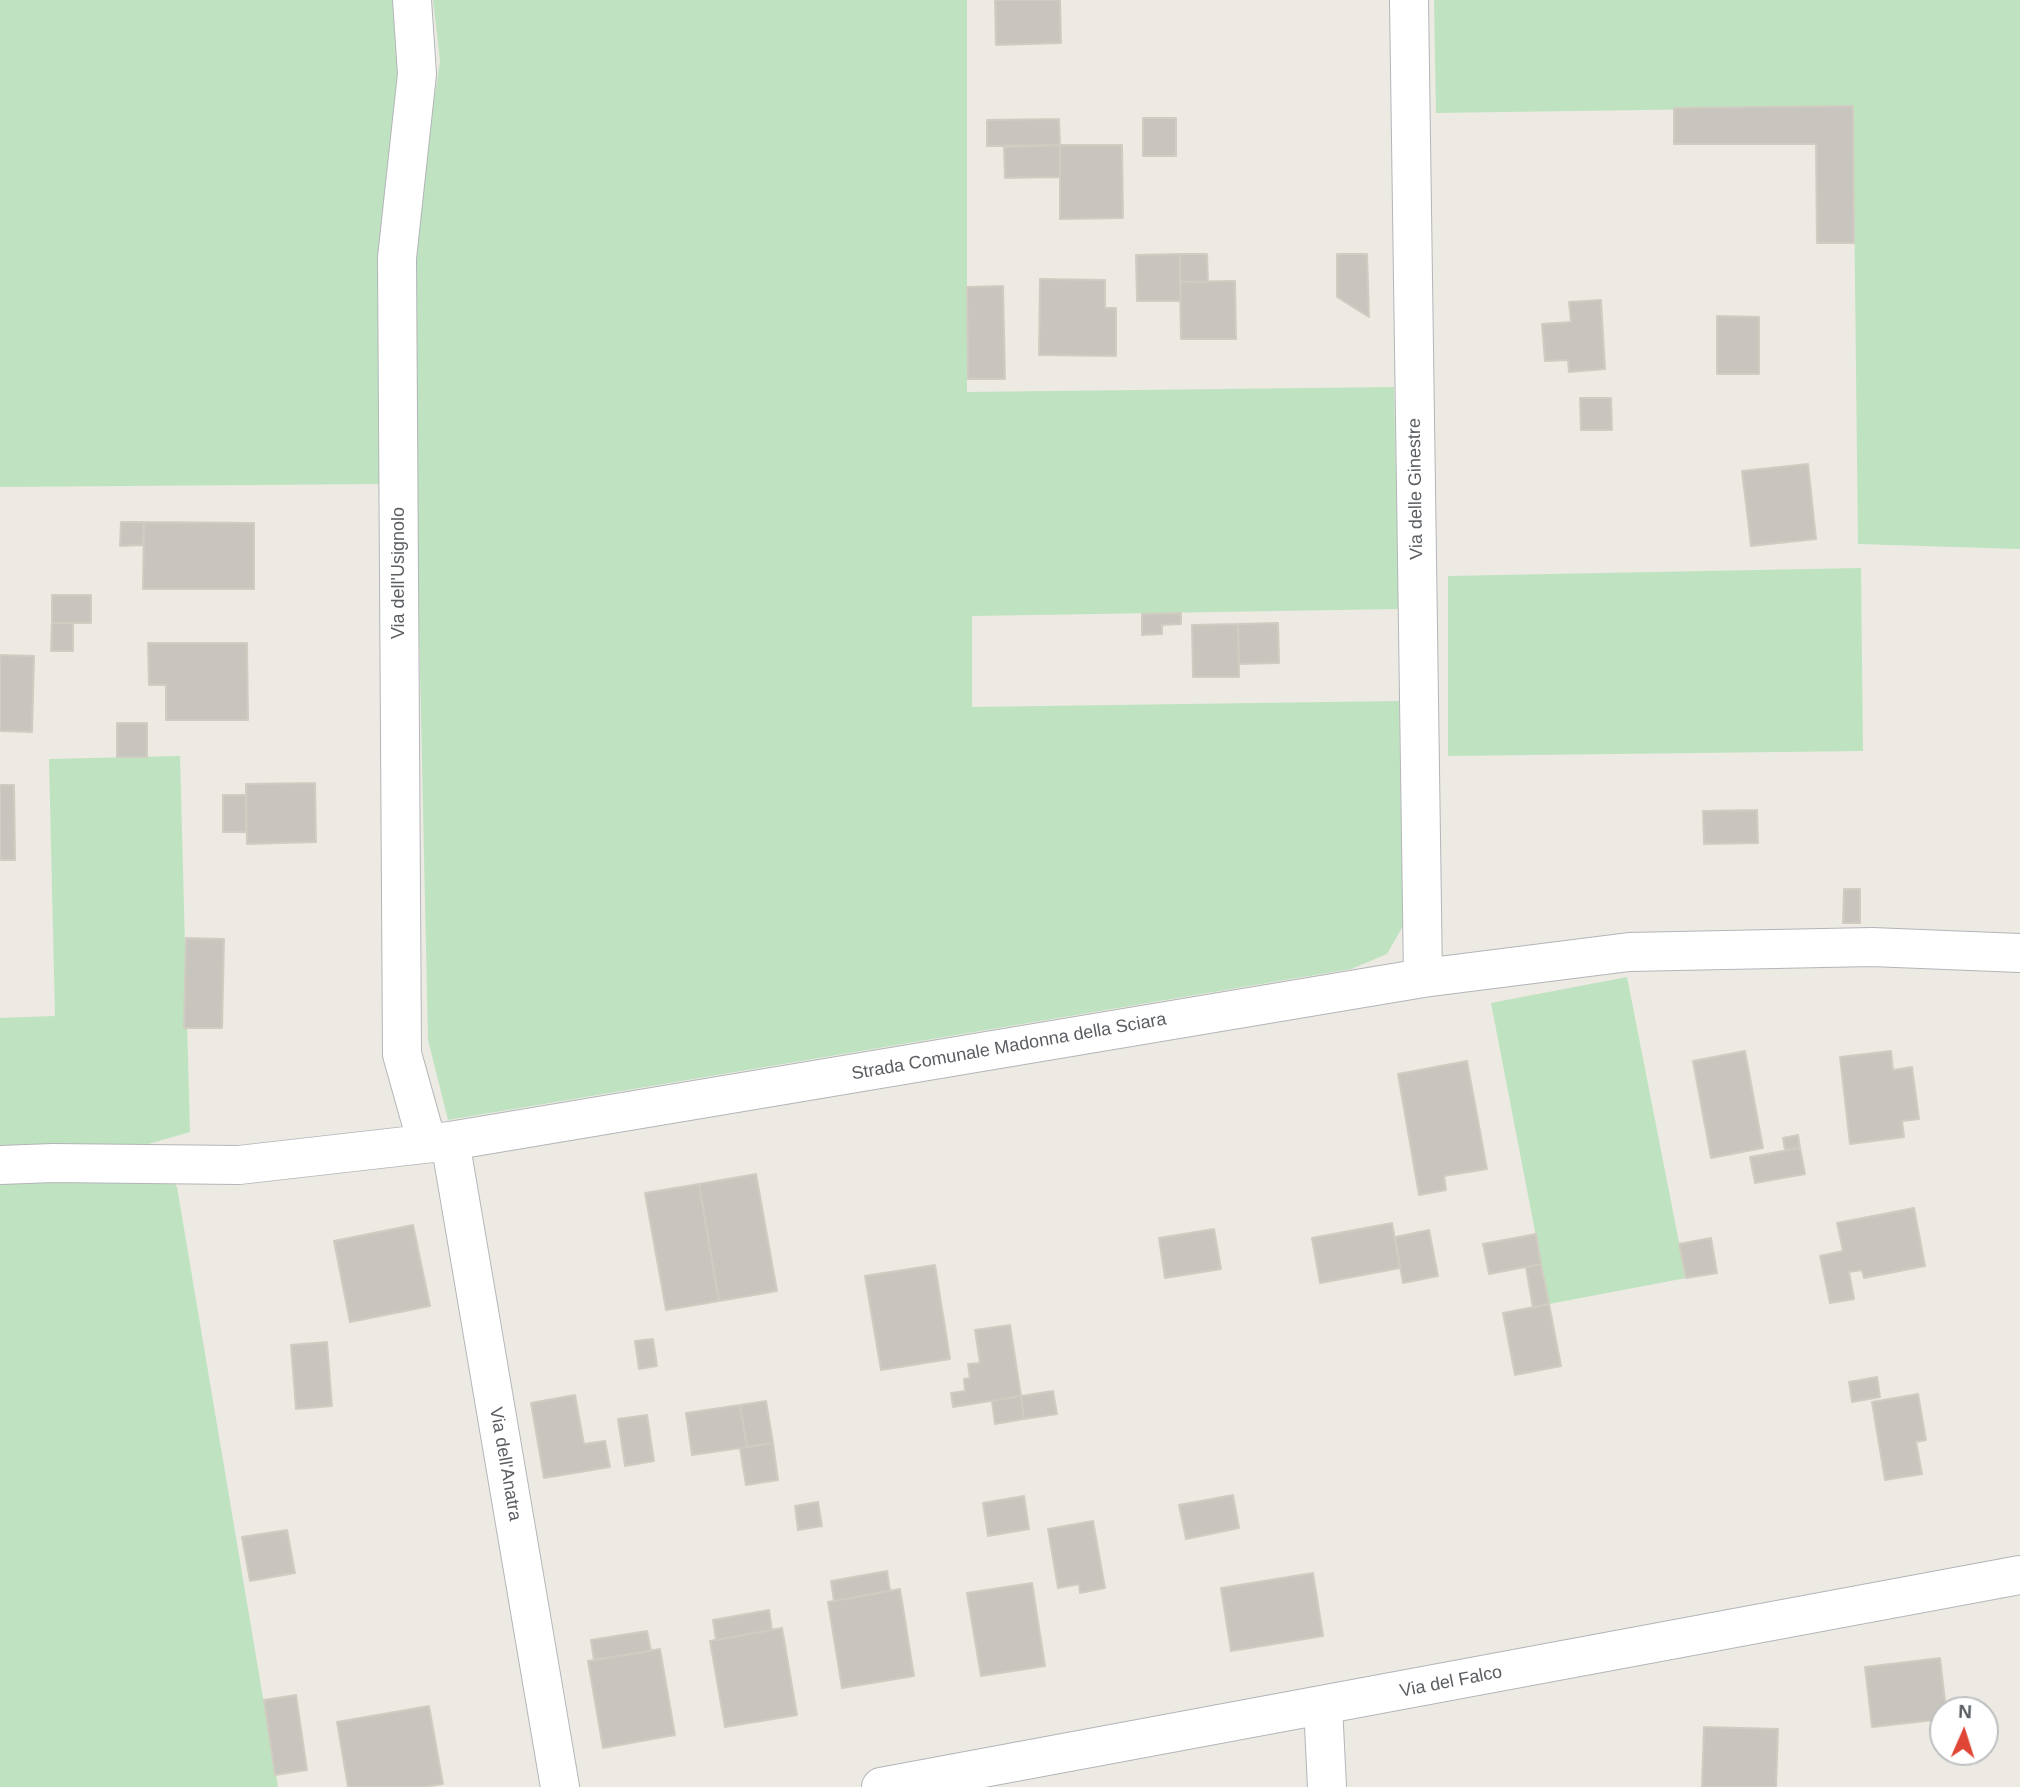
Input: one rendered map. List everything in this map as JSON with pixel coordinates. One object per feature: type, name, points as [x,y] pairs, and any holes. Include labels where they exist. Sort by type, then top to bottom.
[{"type":"street","name":"Via dell'Usignolo","points":[[412,0],[417,74],[397,258],[402,1054],[439,1142]]},
{"type":"street","name":"Via delle Ginestre","points":[[1409,0],[1423,978]]},
{"type":"street","name":"Strada Comunale Madonna della Sciara","points":[[0,1165],[239,1164],[439,1142],[1423,978],[1629,952],[1872,947],[2020,953]]},
{"type":"street","name":"Via dell'Anatra","points":[[439,1142],[560,1787]]},
{"type":"street","name":"Via del Falco","points":[[881,1787],[2020,1575]]},
{"type":"street","points":[[1323,1706],[1327,1787]]},
{"type":"green space","points":[[0,0],[402,0],[379,484],[0,487]]},
{"type":"green space","points":[[433,0],[967,0],[967,392],[1394,387],[1399,609],[972,616],[972,707],[1399,701],[1403,926],[1387,954],[1351,969],[448,1120],[428,1040],[416,484],[413,239],[440,61]]},
{"type":"green space","points":[[1434,0],[2020,0],[2020,549],[1858,544],[1853,107],[1436,113]]},
{"type":"green space","points":[[1861,568],[1863,751],[1448,756],[1448,576]]},
{"type":"green space","points":[[180,756],[190,1132],[145,1145],[0,1153],[0,1018],[55,1016],[49,759]]},
{"type":"green space","points":[[1627,977],[1686,1278],[1549,1304],[1491,1003]]},
{"type":"green space","points":[[0,1176],[170,1178],[177,1187],[278,1787],[0,1787]]},
{"type":"building","points":[[995,0],[1060,0],[1061,43],[996,45]]},
{"type":"building","points":[[1853,106],[1854,243],[1817,243],[1816,144],[1674,144],[1674,108]]},
{"type":"building","points":[[1143,118],[1176,118],[1176,156],[1143,156]]},
{"type":"building","points":[[1059,119],[1060,145],[987,146],[987,120]]},
{"type":"building","points":[[1060,145],[1060,177],[1005,178],[1004,147]]},
{"type":"building","points":[[1060,145],[1122,145],[1123,218],[1060,219]]},
{"type":"building","points":[[1180,254],[1207,254],[1208,282],[1180,282]]},
{"type":"building","points":[[1180,254],[1181,301],[1137,301],[1136,255]]},
{"type":"building","points":[[1337,254],[1367,254],[1369,317],[1337,297]]},
{"type":"building","points":[[1040,279],[1105,280],[1105,308],[1116,308],[1116,356],[1039,355]]},
{"type":"building","points":[[1235,281],[1236,339],[1181,339],[1180,282]]},
{"type":"building","points":[[1003,286],[1005,379],[968,379],[967,287]]},
{"type":"building","points":[[1601,300],[1605,369],[1569,372],[1568,360],[1545,361],[1542,324],[1571,322],[1569,302]]},
{"type":"building","points":[[1717,316],[1759,317],[1759,374],[1717,374]]},
{"type":"building","points":[[1580,398],[1611,398],[1612,430],[1581,430]]},
{"type":"building","points":[[1808,464],[1816,539],[1751,546],[1742,471]]},
{"type":"building","points":[[121,522],[144,522],[143,545],[120,546]]},
{"type":"building","points":[[144,522],[254,523],[254,589],[143,589]]},
{"type":"building","points":[[52,595],[91,595],[91,623],[52,623]]},
{"type":"building","points":[[1181,613],[1181,624],[1162,625],[1162,634],[1142,635],[1142,614]]},
{"type":"building","points":[[52,623],[73,623],[73,651],[51,651]]},
{"type":"building","points":[[1278,623],[1279,663],[1239,664],[1238,624]]},
{"type":"building","points":[[1238,624],[1239,677],[1193,677],[1192,625]]},
{"type":"building","points":[[148,643],[247,643],[248,720],[166,720],[166,685],[149,685]]},
{"type":"building","points":[[0,655],[34,656],[32,732],[0,731]]},
{"type":"building","points":[[117,723],[147,723],[147,757],[117,757]]},
{"type":"building","points":[[315,783],[316,842],[247,844],[246,784]]},
{"type":"building","points":[[0,785],[14,785],[15,860],[0,860]]},
{"type":"building","points":[[223,795],[246,795],[246,832],[223,832]]},
{"type":"building","points":[[1757,810],[1758,843],[1704,844],[1703,811]]},
{"type":"building","points":[[1844,889],[1860,889],[1860,923],[1843,923]]},
{"type":"building","points":[[186,938],[224,939],[222,1028],[184,1028]]},
{"type":"building","points":[[1745,1051],[1763,1148],[1711,1158],[1693,1061]]},
{"type":"building","points":[[1891,1051],[1893,1070],[1912,1067],[1919,1119],[1902,1121],[1904,1137],[1850,1144],[1840,1057]]},
{"type":"building","points":[[1467,1061],[1487,1169],[1444,1176],[1446,1190],[1419,1195],[1398,1074]]},
{"type":"building","points":[[1798,1135],[1800,1148],[1785,1150],[1783,1138]]},
{"type":"building","points":[[1800,1148],[1805,1174],[1755,1183],[1750,1157]]},
{"type":"building","points":[[756,1174],[777,1291],[719,1301],[699,1184]]},
{"type":"building","points":[[699,1184],[719,1301],[666,1310],[645,1193]]},
{"type":"building","points":[[1914,1208],[1925,1266],[1864,1278],[1862,1270],[1849,1272],[1854,1299],[1830,1303],[1820,1256],[1843,1251],[1837,1223]]},
{"type":"building","points":[[1392,1223],[1400,1268],[1320,1283],[1312,1238]]},
{"type":"building","points":[[413,1225],[430,1306],[350,1322],[334,1241]]},
{"type":"building","points":[[1214,1229],[1221,1269],[1165,1278],[1159,1238]]},
{"type":"building","points":[[1429,1230],[1438,1276],[1403,1283],[1395,1237]]},
{"type":"building","points":[[1536,1234],[1541,1264],[1489,1274],[1483,1244]]},
{"type":"building","points":[[1711,1238],[1717,1273],[1686,1278],[1679,1244]]},
{"type":"building","points":[[1541,1264],[1549,1304],[1533,1308],[1526,1267]]},
{"type":"building","points":[[935,1265],[950,1359],[881,1370],[865,1276]]},
{"type":"building","points":[[1549,1304],[1561,1366],[1515,1375],[1503,1313]]},
{"type":"building","points":[[1010,1325],[1021,1396],[953,1407],[951,1393],[965,1391],[964,1379],[970,1378],[968,1364],[980,1363],[975,1330]]},
{"type":"building","points":[[653,1339],[657,1366],[639,1369],[635,1341]]},
{"type":"building","points":[[327,1342],[332,1406],[296,1409],[291,1345]]},
{"type":"building","points":[[1877,1377],[1880,1397],[1852,1402],[1849,1382]]},
{"type":"building","points":[[1053,1391],[1057,1414],[1024,1419],[1021,1396]]},
{"type":"building","points":[[1918,1394],[1926,1440],[1916,1442],[1922,1474],[1885,1480],[1872,1402]]},
{"type":"building","points":[[575,1395],[584,1444],[605,1441],[610,1467],[544,1478],[531,1403]]},
{"type":"building","points":[[1021,1396],[1024,1419],[995,1424],[992,1401]]},
{"type":"building","points":[[766,1401],[773,1443],[747,1447],[740,1405]]},
{"type":"building","points":[[740,1405],[747,1447],[692,1455],[686,1413]]},
{"type":"building","points":[[647,1415],[654,1461],[625,1466],[618,1419]]},
{"type":"building","points":[[773,1443],[778,1480],[746,1485],[740,1448]]},
{"type":"building","points":[[1233,1495],[1239,1528],[1186,1539],[1179,1505]]},
{"type":"building","points":[[1024,1496],[1029,1529],[988,1536],[983,1503]]},
{"type":"building","points":[[818,1502],[822,1526],[798,1530],[795,1506]]},
{"type":"building","points":[[1093,1521],[1105,1588],[1080,1593],[1079,1584],[1058,1588],[1048,1529]]},
{"type":"building","points":[[287,1530],[295,1573],[250,1581],[242,1537]]},
{"type":"building","points":[[887,1571],[890,1591],[834,1601],[831,1581]]},
{"type":"building","points":[[1313,1573],[1323,1636],[1231,1651],[1221,1588]]},
{"type":"building","points":[[1032,1583],[1045,1666],[981,1676],[967,1593]]},
{"type":"building","points":[[900,1589],[914,1676],[842,1688],[828,1602]]},
{"type":"building","points":[[769,1610],[772,1630],[716,1640],[713,1620]]},
{"type":"building","points":[[782,1628],[797,1715],[725,1727],[710,1641]]},
{"type":"building","points":[[647,1631],[651,1651],[594,1660],[591,1640]]},
{"type":"building","points":[[660,1649],[675,1735],[603,1748],[588,1661]]},
{"type":"building","points":[[1940,1658],[1944,1696],[1929,1696],[1929,1721],[1872,1727],[1865,1667]]},
{"type":"building","points":[[296,1695],[307,1770],[275,1775],[264,1700]]},
{"type":"building","points":[[429,1706],[443,1784],[423,1787],[348,1787],[337,1722]]},
{"type":"building","points":[[1704,1727],[1778,1729],[1776,1787],[1702,1787]]}]
